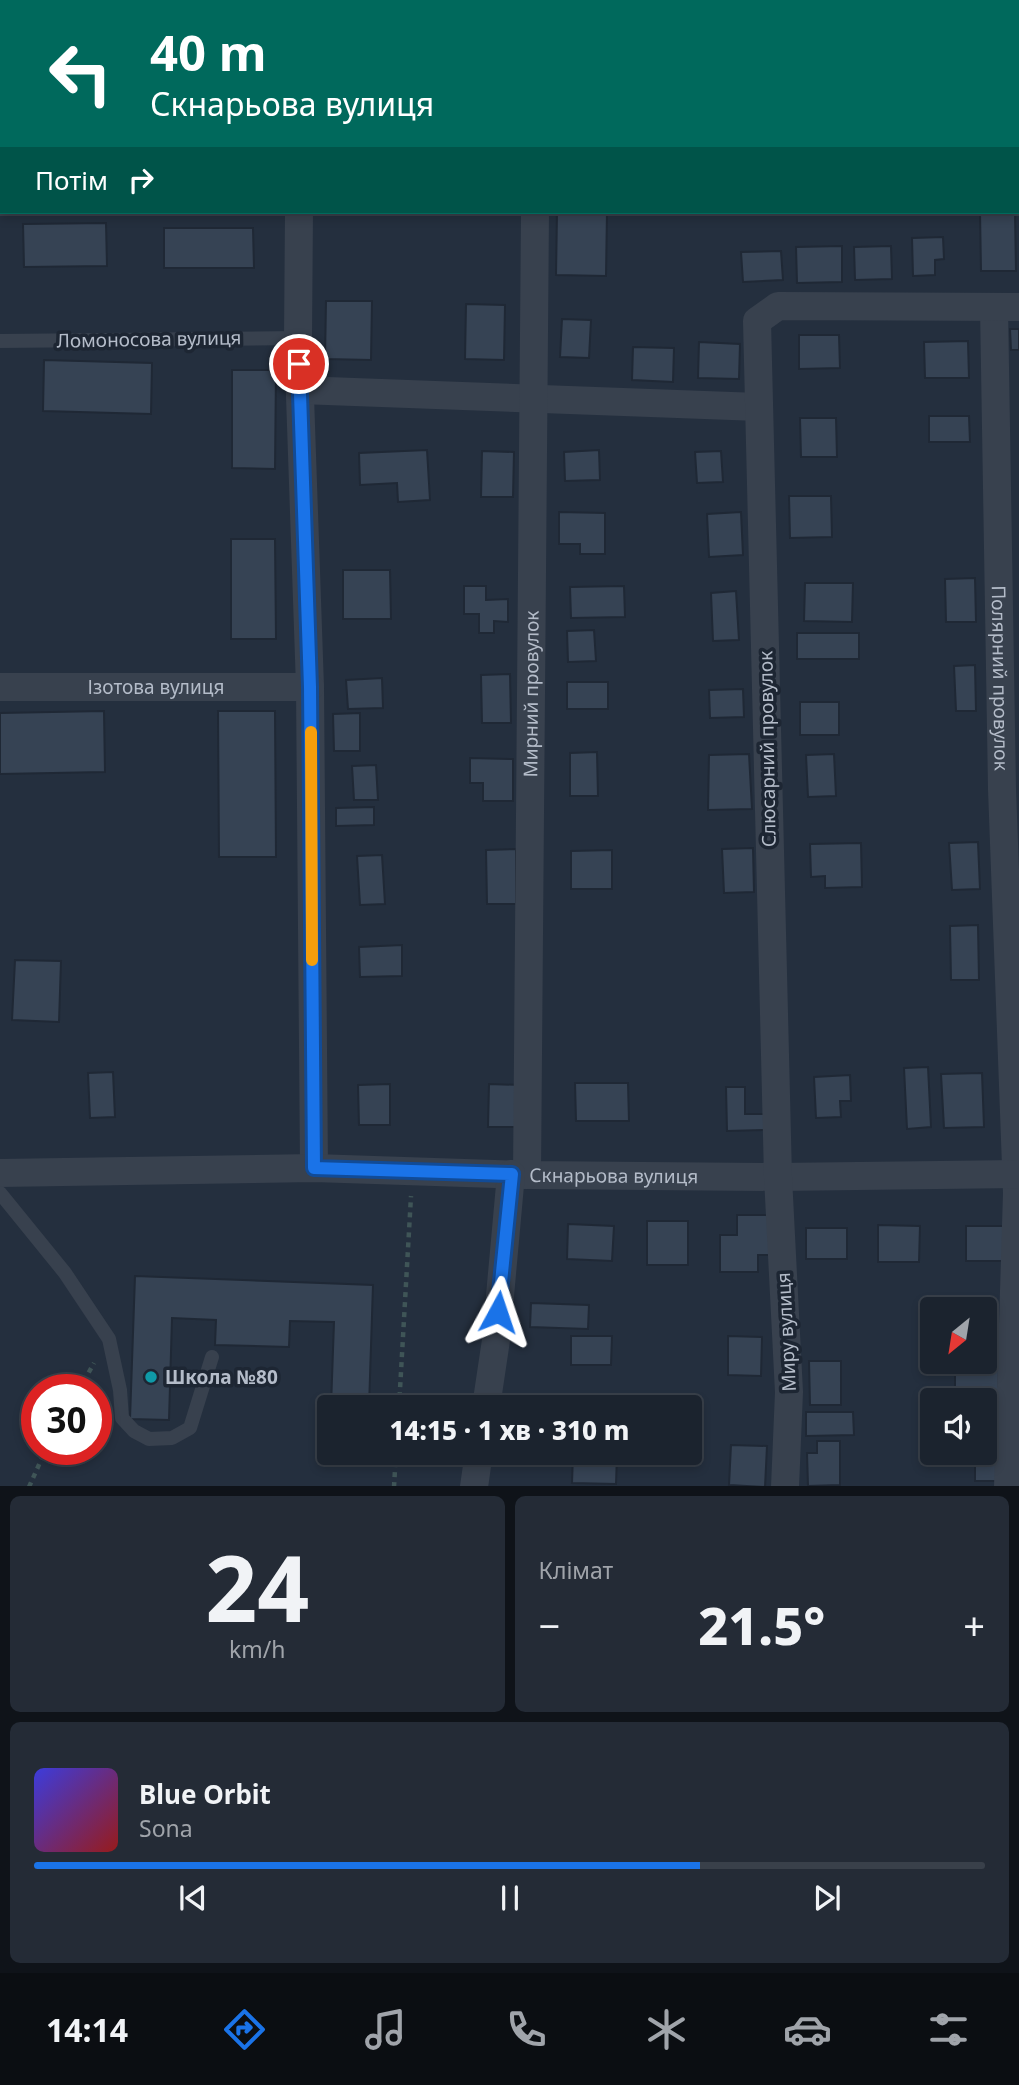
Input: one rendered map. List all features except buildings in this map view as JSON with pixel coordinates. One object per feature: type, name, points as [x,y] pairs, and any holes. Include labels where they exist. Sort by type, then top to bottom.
[{"type":"street","points":[[299,214],[298,338],[310,687],[314,1168]]},
{"type":"street","name":"Мирний провулок","points":[[488,1395],[519,1175],[536,214]]},
{"type":"street","name":"Слюсарний провулок","points":[[778,1177],[757,321],[778,306],[1007,307]]},
{"type":"street","name":"Полярний провулок","points":[[1007,307],[1002,789],[1018,1174],[1008,1486]]},
{"type":"street","points":[[300,390],[759,407]]},
{"type":"street","name":"Ізотова вулиця","points":[[0,687],[310,687]]},
{"type":"street","name":"Скнарьова вулиця","points":[[0,1173],[314,1168],[519,1175],[778,1177],[1018,1174]]},
{"type":"street","name":"Миру вулиця","points":[[778,1177],[789,1392],[785,1486]]},
{"type":"street","points":[[474,1486],[477,1465]]},
{"type":"lane","name":"Ломоносова вулиця","points":[[0,341],[298,338]]},
{"type":"lane","points":[[0,1193],[65,1273],[109,1339],[121,1391],[122,1418],[134,1431],[149,1439],[172,1438],[190,1428],[212,1357]]},
{"type":"path","points":[[400,1395],[413,1171]]},
{"type":"path","points":[[29,1486],[39,1465]]},
{"type":"path","points":[[394,1486],[395,1465]]},
{"type":"slow traffic","points":[[311,732],[312,960]]},
{"type":"place","name":"Школа №80","points":[[151,1377]]},
{"type":"route","points":[[299,364],[310,687],[314,1168],[512,1174],[498,1312]]}]
